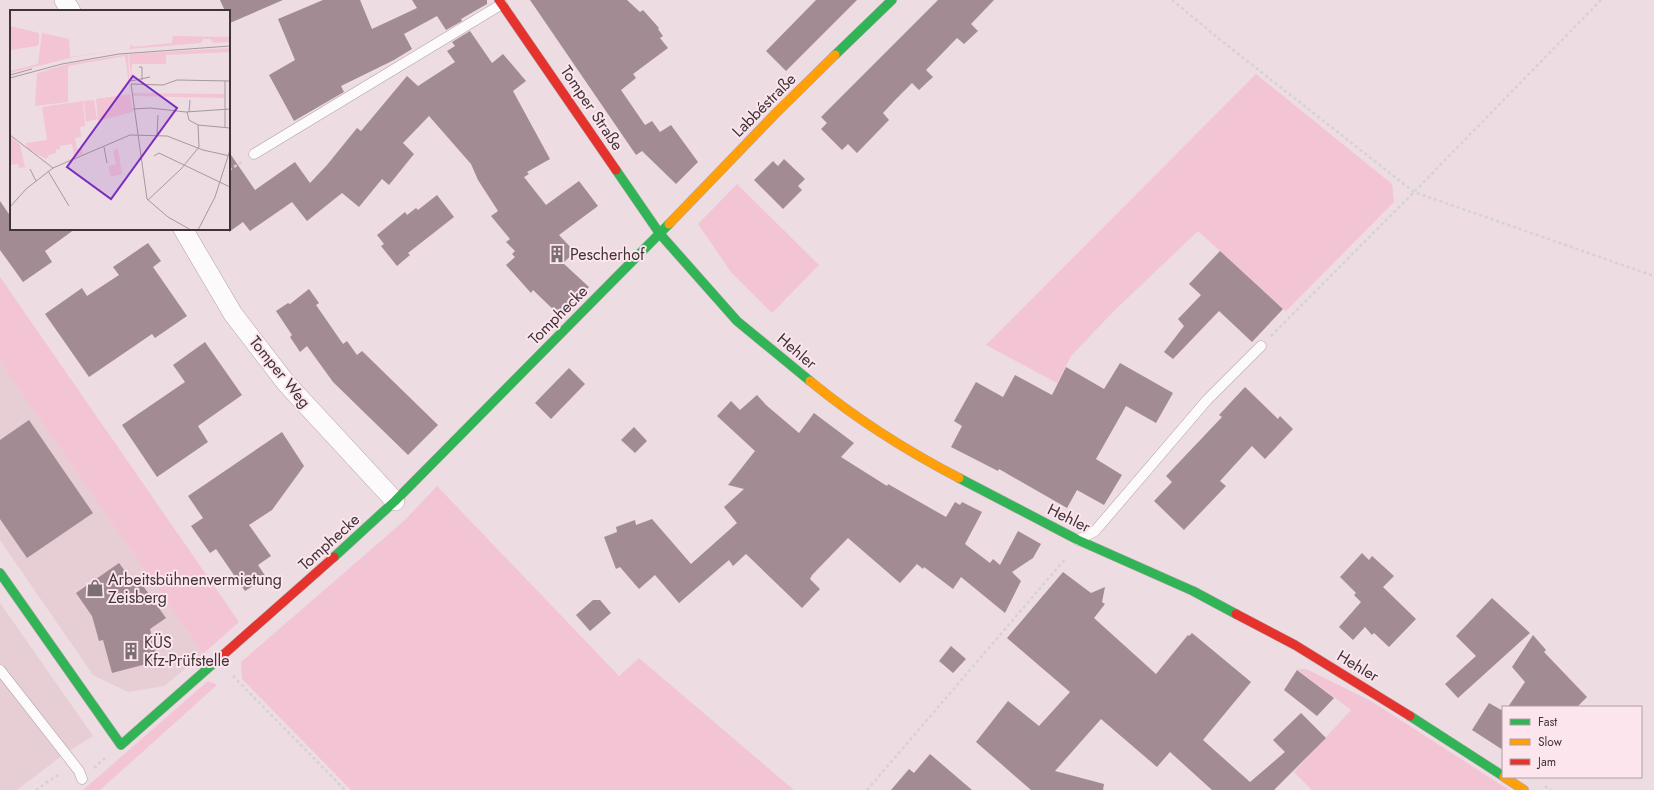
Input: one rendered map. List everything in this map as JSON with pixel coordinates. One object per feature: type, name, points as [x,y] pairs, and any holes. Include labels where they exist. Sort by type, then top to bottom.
[{"type":"main road","name":"Labbéstraße","points":[[660,234],[776,113],[892,0]]},
{"type":"main road","name":"Tomper Straße","points":[[501,2],[660,234]]},
{"type":"main road","name":"Tomphecke","points":[[0,574],[121,745],[321,570],[395,501],[660,234]]},
{"type":"main road","name":"Hehler","points":[[660,234],[737,321],[827,395],[877,430],[949,473],[1078,540],[1193,591],[1295,645],[1401,710],[1502,776]]},
{"type":"main road","name":"Hehler","points":[[1505,778],[1524,790]]},
{"type":"street","points":[[64,0],[69,10]]},
{"type":"street","name":"Tomper Weg","points":[[184,230],[233,314],[286,383],[395,501]]},
{"type":"lane","points":[[254,154],[501,2]]},
{"type":"lane","points":[[1078,540],[1095,531],[1207,400],[1261,346]]},
{"type":"lane","points":[[0,670],[79,770],[82,779]]},
{"type":"path","points":[[1172,0],[1414,192],[1654,276]]},
{"type":"path","points":[[1261,346],[1601,0]]},
{"type":"path","points":[[867,790],[1063,562],[1078,540]]},
{"type":"path","points":[[217,660],[345,790]]},
{"type":"shaded area","points":[[1256,74],[1392,184],[1394,202],[1286,311],[1198,231],[1115,310],[1071,356],[1057,383],[986,345]]},
{"type":"shaded area","points":[[737,184],[819,265],[772,313],[731,272],[698,224]]},
{"type":"shaded area","points":[[0,277],[239,622],[203,654],[0,362]]},
{"type":"shaded area","points":[[0,362],[203,654],[164,686],[128,692],[93,675],[0,540]]},
{"type":"shaded area","points":[[437,486],[619,676],[639,658],[794,790],[351,790],[242,679],[241,662],[405,520]]},
{"type":"shaded area","points":[[0,603],[93,736],[64,754],[17,790],[0,790]]},
{"type":"shaded area","points":[[1297,669],[1306,669],[1371,701],[1509,790],[1312,790],[1294,772],[1351,710]]},
{"type":"shaded area","points":[[208,681],[217,685],[100,790],[83,790]]},
{"type":"building","points":[[220,0],[283,0],[230,23],[230,10],[225,10]]},
{"type":"building","points":[[323,0],[360,0],[372,29],[417,8],[412,0],[487,0],[487,4],[461,19],[462,21],[446,30],[437,16],[404,34],[412,49],[394,60],[341,86],[344,92],[294,121],[269,75],[295,60],[278,19]]},
{"type":"building","points":[[530,0],[627,0],[640,12],[643,10],[659,28],[658,29],[663,36],[660,38],[668,48],[633,74],[636,78],[621,90],[645,125],[652,121],[660,132],[671,125],[698,162],[676,184],[642,151],[636,155]]},
{"type":"building","points":[[816,0],[857,0],[786,71],[766,51]]},
{"type":"building","points":[[938,0],[994,0],[971,24],[978,31],[964,44],[957,38],[926,70],[933,77],[919,90],[912,83],[897,98],[883,113],[889,120],[857,153],[848,144],[842,150],[821,129],[827,123],[821,117]]},
{"type":"building","points":[[470,31],[492,63],[503,54],[526,81],[513,91],[550,159],[527,172],[529,174],[524,177],[546,205],[579,181],[598,206],[559,235],[575,252],[563,263],[589,287],[560,316],[533,290],[531,293],[506,265],[515,257],[512,254],[515,251],[506,242],[510,239],[491,216],[498,211],[478,180],[471,164],[429,116],[403,143],[414,154],[389,185],[382,179],[359,207],[342,193],[307,221],[292,202],[250,231],[243,222],[229,232],[230,153],[255,190],[295,162],[310,183],[327,165],[357,128],[361,131],[407,76],[418,86],[455,62],[447,51],[455,46],[452,42]]},
{"type":"building","points":[[784,159],[805,179],[798,186],[802,190],[783,209],[754,180],[773,161],[778,166]]},
{"type":"building","points":[[437,195],[454,217],[408,253],[410,255],[397,266],[381,246],[384,244],[377,235],[405,212],[407,215],[416,208],[418,210]]},
{"type":"building","points":[[0,201],[10,216],[10,230],[74,230],[45,251],[52,262],[23,282],[0,250]]},
{"type":"building","points":[[148,243],[161,261],[153,267],[187,316],[155,338],[152,334],[89,377],[45,314],[82,288],[87,296],[119,275],[113,267]]},
{"type":"building","points":[[1220,251],[1283,309],[1252,342],[1219,311],[1173,359],[1164,352],[1184,326],[1178,319],[1201,295],[1189,284]]},
{"type":"building","points":[[309,289],[319,303],[316,305],[343,344],[347,341],[357,355],[362,351],[438,425],[408,455],[333,382],[307,346],[300,352],[290,337],[292,335],[276,311],[288,303],[290,304]]},
{"type":"building","points":[[205,342],[242,395],[198,426],[208,442],[157,477],[122,425],[185,382],[173,365]]},
{"type":"building","points":[[1120,363],[1173,393],[1156,423],[1126,406],[1096,459],[1122,475],[1104,505],[1077,490],[1067,508],[999,469],[998,471],[951,447],[962,426],[954,421],[976,382],[1003,397],[1015,375],[1052,395],[1066,367],[1104,389]]},
{"type":"building","points":[[569,368],[585,384],[551,419],[535,403]]},
{"type":"building","points":[[1245,387],[1278,419],[1280,416],[1293,429],[1265,459],[1252,446],[1220,481],[1226,486],[1184,530],[1154,501],[1172,482],[1166,476],[1222,417],[1219,415]]},
{"type":"building","points":[[757,395],[766,405],[799,433],[814,413],[854,443],[841,457],[887,486],[888,484],[946,517],[955,502],[960,505],[962,502],[982,512],[965,544],[990,563],[993,559],[1000,565],[1018,531],[1041,544],[1033,558],[1012,572],[1021,581],[1005,613],[961,577],[953,589],[924,567],[923,569],[917,564],[900,583],[848,538],[812,575],[810,579],[820,589],[802,608],[746,554],[733,566],[729,560],[679,603],[655,575],[639,589],[620,567],[616,569],[604,537],[617,532],[616,527],[635,520],[636,525],[652,519],[691,564],[737,523],[724,507],[744,489],[728,485],[755,451],[717,416],[731,401],[740,410]]},
{"type":"building","points":[[29,420],[93,513],[27,558],[0,519],[0,440]]},
{"type":"building","points":[[634,427],[647,441],[635,453],[621,440]]},
{"type":"building","points":[[282,432],[304,466],[272,510],[249,525],[271,556],[258,565],[266,577],[245,591],[216,549],[210,553],[191,526],[203,518],[188,496]]},
{"type":"building","points":[[1362,553],[1369,560],[1372,556],[1394,576],[1383,587],[1416,619],[1389,647],[1374,633],[1372,635],[1365,627],[1353,640],[1339,627],[1361,602],[1354,595],[1356,593],[1340,577]]},
{"type":"building","points":[[119,563],[136,586],[141,583],[166,618],[150,629],[158,661],[112,673],[103,640],[99,641],[92,616],[76,593]]},
{"type":"building","points":[[1063,572],[1091,593],[1105,587],[1102,602],[1105,604],[1094,618],[1156,674],[1188,635],[1189,636],[1192,633],[1251,682],[1203,740],[1250,782],[1285,752],[1273,740],[1301,713],[1326,738],[1274,790],[1212,790],[1170,752],[1157,767],[1101,719],[1055,771],[1104,784],[1103,790],[1031,790],[976,742],[1008,701],[1039,726],[1070,692],[1007,638]]},
{"type":"building","points":[[1492,598],[1530,633],[1458,698],[1445,684],[1476,656],[1456,636]]},
{"type":"building","points":[[593,600],[600,600],[611,613],[590,631],[576,615]]},
{"type":"building","points":[[1533,635],[1546,650],[1544,652],[1587,697],[1578,706],[1509,706],[1525,682],[1512,667]]},
{"type":"building","points":[[951,646],[966,659],[953,673],[939,661]]},
{"type":"building","points":[[1297,670],[1334,698],[1317,716],[1284,690]]},
{"type":"building","points":[[1489,703],[1502,710],[1502,749],[1472,730]]},
{"type":"building","points":[[930,754],[972,790],[891,790],[909,769],[914,773]]},
{"type":"traffic: fast","points":[[835,55],[892,0]]},
{"type":"traffic: fast","points":[[616,170],[660,234],[737,321],[810,381]]},
{"type":"traffic: fast","points":[[334,557],[395,501],[669,224]]},
{"type":"traffic: fast","points":[[959,478],[1078,540],[1193,591],[1236,614]]},
{"type":"traffic: fast","points":[[0,573],[121,745],[223,655]]},
{"type":"traffic: fast","points":[[1410,716],[1502,775]]},
{"type":"traffic: slow","points":[[669,224],[776,113],[835,55]]},
{"type":"traffic: slow","points":[[810,381],[827,395],[882,433],[920,457],[959,478]]},
{"type":"traffic: slow","points":[[1506,778],[1524,790]]},
{"type":"traffic: jam","points":[[499,0],[616,170]]},
{"type":"traffic: jam","points":[[223,655],[334,557]]},
{"type":"traffic: jam","points":[[1236,614],[1295,645],[1410,716]]},
{"type":"place","name":"Pescherhof","points":[[557,254]]},
{"type":"place","name":"Arbeitsbühnenvermietung Zeisberg","points":[[95,588]]},
{"type":"place","name":"KÜS Kfz-Prüfstelle","points":[[131,651]]}]
